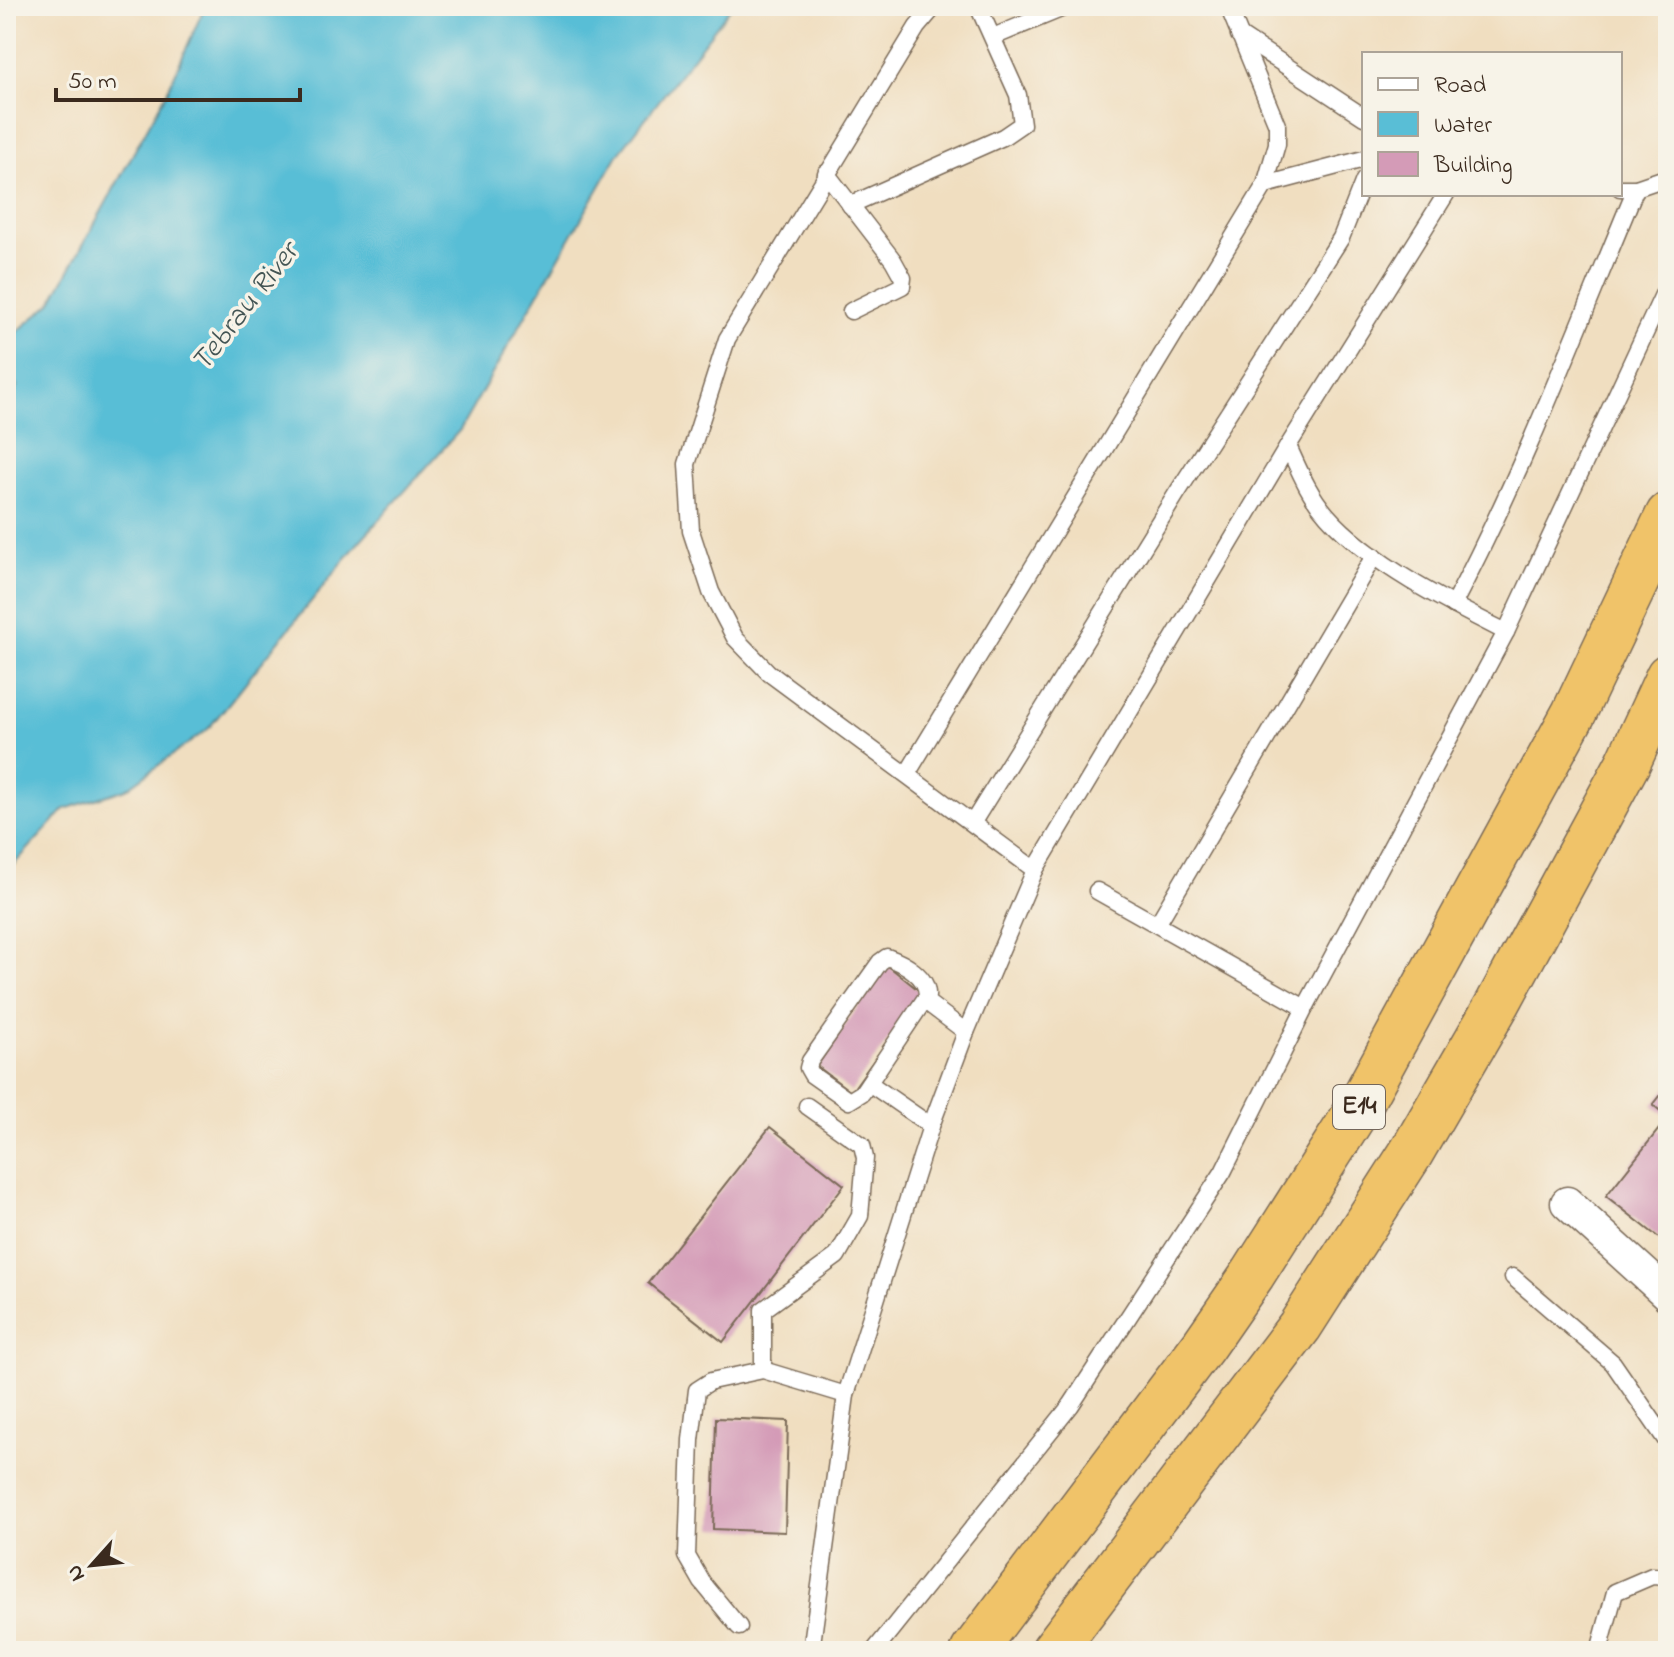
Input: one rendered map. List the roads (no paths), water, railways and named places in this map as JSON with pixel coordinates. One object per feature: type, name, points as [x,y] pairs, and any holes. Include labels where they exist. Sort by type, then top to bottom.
[{"type":"highway","name":"E14","points":[[973,1651],[1203,1346],[1253,1274],[1356,1112],[1574,713],[1668,515]]},
{"type":"highway","name":"E14","points":[[1053,1651],[1300,1326],[1411,1153],[1498,1003],[1628,763],[1668,676]]},
{"type":"street","points":[[1567,1203],[1664,1284]]},
{"type":"lane","points":[[935,6],[917,27],[727,339],[687,464],[691,531],[711,592],[735,638],[769,673],[1035,870]]},
{"type":"lane","points":[[850,205],[1003,137],[1022,124],[1018,95],[978,6]]},
{"type":"lane","points":[[993,37],[1068,6]]},
{"type":"lane","points":[[907,774],[1265,185],[1277,144],[1277,125],[1228,6]]},
{"type":"lane","points":[[1238,35],[1362,116]]},
{"type":"lane","points":[[1265,185],[1362,160]]},
{"type":"lane","points":[[826,173],[893,260],[903,278],[902,286],[892,293],[851,311]]},
{"type":"lane","points":[[1453,605],[1493,528],[1543,417],[1628,188],[1668,177]]},
{"type":"lane","points":[[973,822],[1177,493],[1341,238],[1362,185]]},
{"type":"lane","points":[[811,1651],[846,1395],[931,1126],[966,1032],[1035,870],[1288,446],[1445,196]]},
{"type":"lane","points":[[874,1651],[1071,1405],[1223,1172],[1305,1008],[1506,632],[1668,284]]},
{"type":"lane","points":[[1288,446],[1310,493],[1328,517],[1374,556],[1453,605],[1506,632]]},
{"type":"lane","points":[[1158,923],[1374,556]]},
{"type":"lane","points":[[1097,891],[1305,1008]]},
{"type":"lane","points":[[887,957],[907,967],[927,989],[925,1001],[869,1083],[862,1093],[849,1101],[812,1075],[808,1068],[880,962],[887,957]]},
{"type":"lane","points":[[925,1001],[966,1032]]},
{"type":"lane","points":[[869,1083],[931,1126]]},
{"type":"lane","points":[[763,1370],[763,1310],[837,1256],[860,1216],[865,1158],[862,1145],[807,1106]]},
{"type":"lane","points":[[1513,1277],[1613,1363],[1668,1443]]},
{"type":"lane","points":[[739,1627],[702,1582],[687,1556],[692,1427],[697,1390],[711,1381],[763,1370],[846,1395]]},
{"type":"lane","points":[[1599,1651],[1615,1592],[1652,1576],[1668,1577]]},
{"type":"water","name":"Tebrau River","points":[[205,6],[732,6],[619,153],[460,430],[359,542],[208,729],[126,789],[65,809],[6,873],[6,419],[17,386],[6,372],[6,341],[51,303],[167,92]]}]
